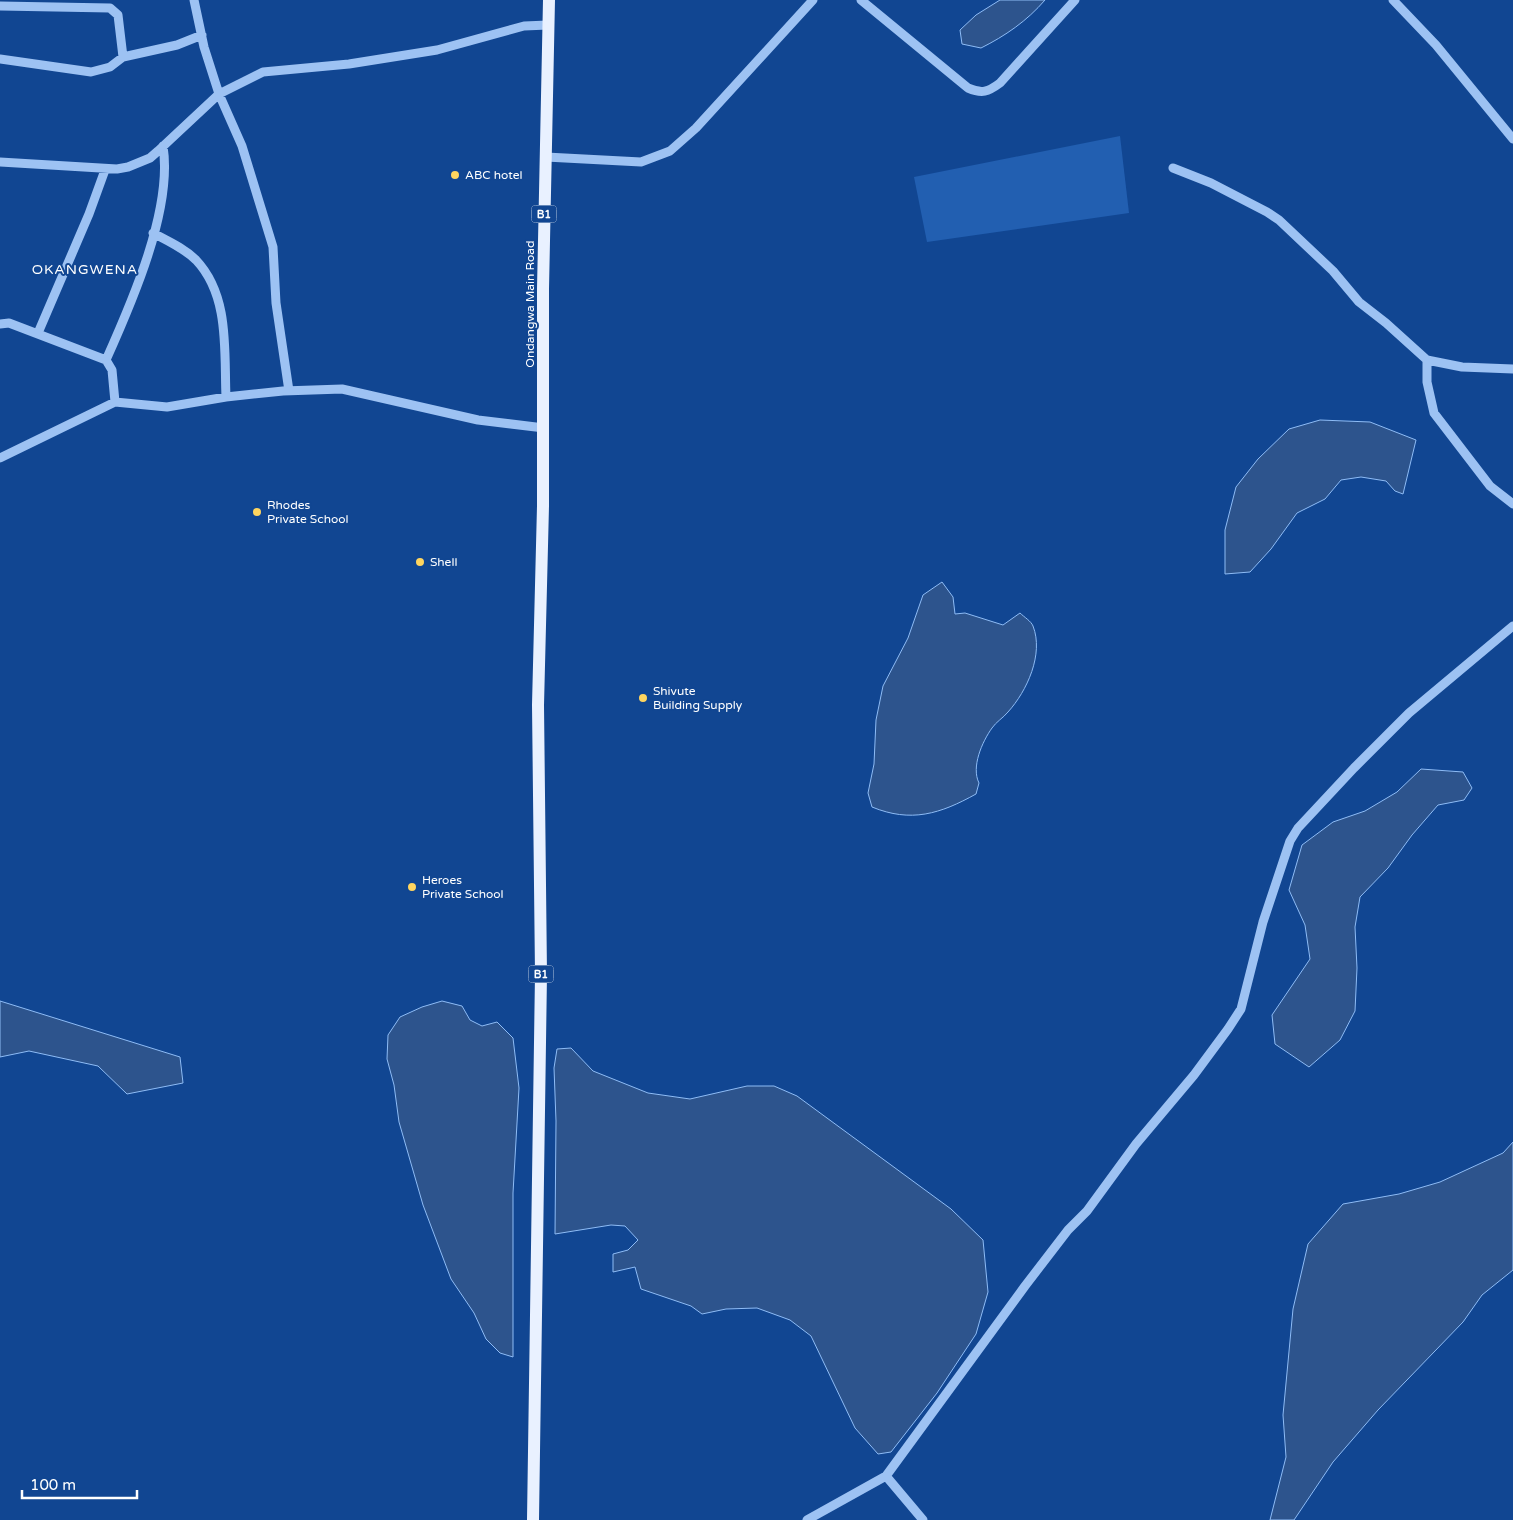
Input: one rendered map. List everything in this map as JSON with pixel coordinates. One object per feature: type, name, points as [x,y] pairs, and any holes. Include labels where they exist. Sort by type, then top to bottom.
[{"type":"main road","name":"Ondangwa Main Road","points":[[544,428],[542,289],[548,0]]},
{"type":"main road","name":"B1","points":[[534,1520],[541,974],[538,705],[544,428]]},
{"type":"street","points":[[194,0],[219,94],[242,146],[273,247],[276,303],[289,391]]},
{"type":"street","points":[[546,157],[641,162],[670,151],[696,128],[813,0]]},
{"type":"street","points":[[861,0],[968,88],[980,93],[990,90],[1000,82],[1075,0]]},
{"type":"street","points":[[1393,0],[1436,46],[1513,139]]},
{"type":"street","points":[[0,6],[110,8],[118,15],[123,57]]},
{"type":"street","points":[[0,162],[105,170],[128,167],[150,158],[219,94],[263,72],[349,64],[427,52],[524,26],[548,24]]},
{"type":"street","points":[[0,59],[91,72],[110,67],[123,57],[177,45],[202,35]]},
{"type":"street","points":[[106,360],[130,307],[153,234],[166,175],[163,146]]},
{"type":"street","points":[[1173,168],[1210,183],[1279,220],[1333,271],[1359,302],[1386,323],[1427,360],[1462,367],[1513,369]]},
{"type":"street","points":[[38,333],[89,214],[105,170]]},
{"type":"street","points":[[153,234],[188,253],[208,275],[213,286],[221,310],[226,397]]},
{"type":"street","points":[[0,324],[9,323],[106,360],[112,370],[115,402]]},
{"type":"street","points":[[1427,360],[1427,382],[1434,413],[1490,486],[1513,504]]},
{"type":"street","points":[[0,458],[115,402],[167,407],[226,397],[289,391],[342,389],[478,420],[544,428]]},
{"type":"street","points":[[807,1520],[886,1476],[1025,1286],[1068,1230],[1087,1211],[1136,1144],[1194,1075],[1228,1030],[1241,1009],[1263,922],[1290,841],[1298,828],[1409,713],[1513,626]]},
{"type":"street","points":[[886,1476],[923,1520]]},
{"type":"shaded area","points":[[1000,0],[1045,0],[1007,33],[981,48],[962,44],[960,30],[976,15]]},
{"type":"shaded area","points":[[1120,136],[1129,213],[927,242],[914,177]]},
{"type":"shaded area","points":[[1320,420],[1370,422],[1416,440],[1403,494],[1395,491],[1386,481],[1361,477],[1341,480],[1325,499],[1297,513],[1271,549],[1250,572],[1225,574],[1225,530],[1236,487],[1258,459],[1289,429]]},
{"type":"shaded area","points":[[942,582],[953,597],[955,614],[965,613],[1003,625],[1020,613],[1033,626],[1036,637],[1035,660],[1032,672],[1021,694],[1008,712],[995,724],[981,747],[976,770],[979,783],[976,794],[938,811],[925,814],[900,815],[872,807],[868,793],[874,764],[876,720],[883,686],[908,638],[923,595]]},
{"type":"shaded area","points":[[1421,769],[1463,772],[1472,788],[1464,800],[1438,805],[1412,835],[1388,868],[1360,897],[1355,927],[1357,968],[1355,1011],[1340,1040],[1309,1067],[1275,1044],[1272,1015],[1310,959],[1305,925],[1289,890],[1302,845],[1333,822],[1365,811],[1397,792]]},
{"type":"shaded area","points":[[0,1001],[180,1057],[183,1083],[127,1094],[98,1066],[29,1051],[0,1057]]},
{"type":"shaded area","points":[[442,1001],[462,1006],[470,1020],[482,1026],[497,1022],[513,1038],[519,1088],[513,1193],[513,1357],[500,1353],[486,1339],[474,1313],[451,1279],[423,1205],[399,1122],[394,1085],[387,1059],[388,1035],[400,1017],[422,1007]]},
{"type":"shaded area","points":[[571,1048],[593,1071],[648,1093],[690,1099],[747,1086],[774,1086],[797,1096],[951,1209],[983,1240],[988,1292],[976,1334],[937,1393],[891,1452],[878,1454],[855,1428],[811,1336],[790,1320],[757,1308],[726,1309],[702,1314],[691,1306],[641,1289],[635,1267],[613,1272],[613,1254],[628,1250],[638,1240],[625,1226],[611,1225],[555,1234],[556,1121],[554,1068],[557,1049]]},
{"type":"shaded area","points":[[1513,1142],[1513,1270],[1482,1295],[1463,1322],[1378,1410],[1333,1462],[1294,1520],[1270,1520],[1286,1457],[1283,1415],[1293,1309],[1308,1244],[1343,1204],[1399,1194],[1440,1182],[1503,1153]]},
{"type":"place","name":"ABC hotel","points":[[455,175]]},
{"type":"place","name":"Rhodes Private School","points":[[257,512]]},
{"type":"place","name":"Shell","points":[[420,562]]},
{"type":"place","name":"Shivute Building Supply","points":[[643,698]]},
{"type":"place","name":"Heroes Private School","points":[[412,887]]},
{"type":"district","name":"OKANGWENA","points":[[85,269]]}]
